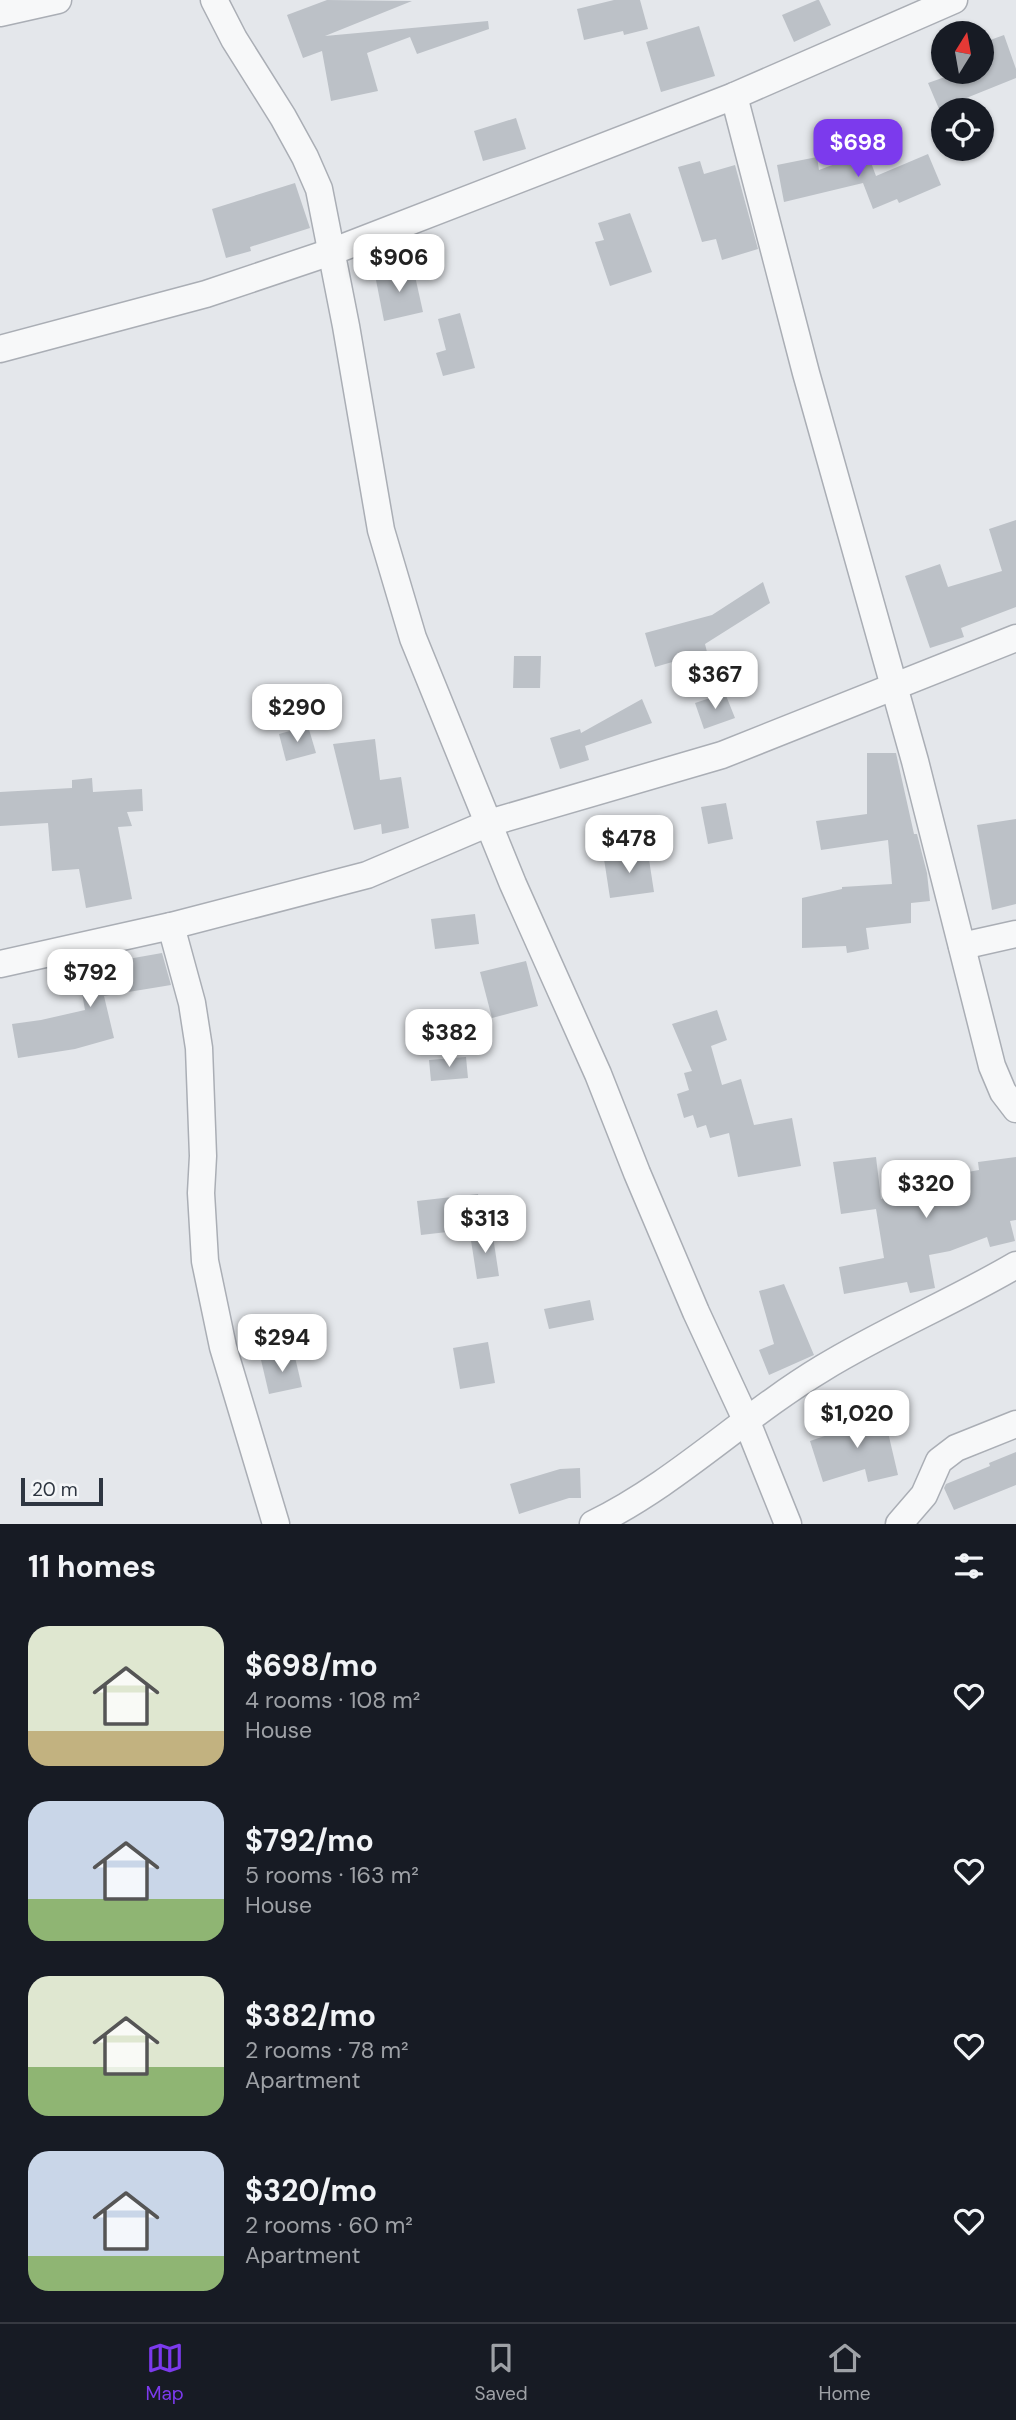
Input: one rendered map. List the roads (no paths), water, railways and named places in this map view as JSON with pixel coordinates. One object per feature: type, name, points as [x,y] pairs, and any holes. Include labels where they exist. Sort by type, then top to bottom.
[{"type":"street","points":[[0,13],[58,0]]},
{"type":"street","points":[[214,0],[234,39],[305,158],[319,189],[381,530],[412,638],[513,884],[598,1073],[637,1173],[691,1301],[747,1422],[788,1524]]},
{"type":"street","points":[[0,349],[206,294],[331,252],[734,96],[954,0]]},
{"type":"street","points":[[734,96],[806,373],[895,688],[992,1066],[1003,1091],[1016,1109]]},
{"type":"street","points":[[0,964],[171,926],[367,876],[489,823],[722,755],[1016,638]]},
{"type":"street","points":[[171,926],[192,1003],[199,1048],[203,1156],[201,1194],[205,1261],[223,1347],[276,1524]]},
{"type":"street","points":[[962,946],[1016,934]]},
{"type":"street","points":[[593,1524],[662,1484],[822,1368],[898,1326],[972,1291],[1016,1265]]},
{"type":"street","points":[[899,1524],[924,1495],[939,1461],[956,1448],[1016,1424]]}]
